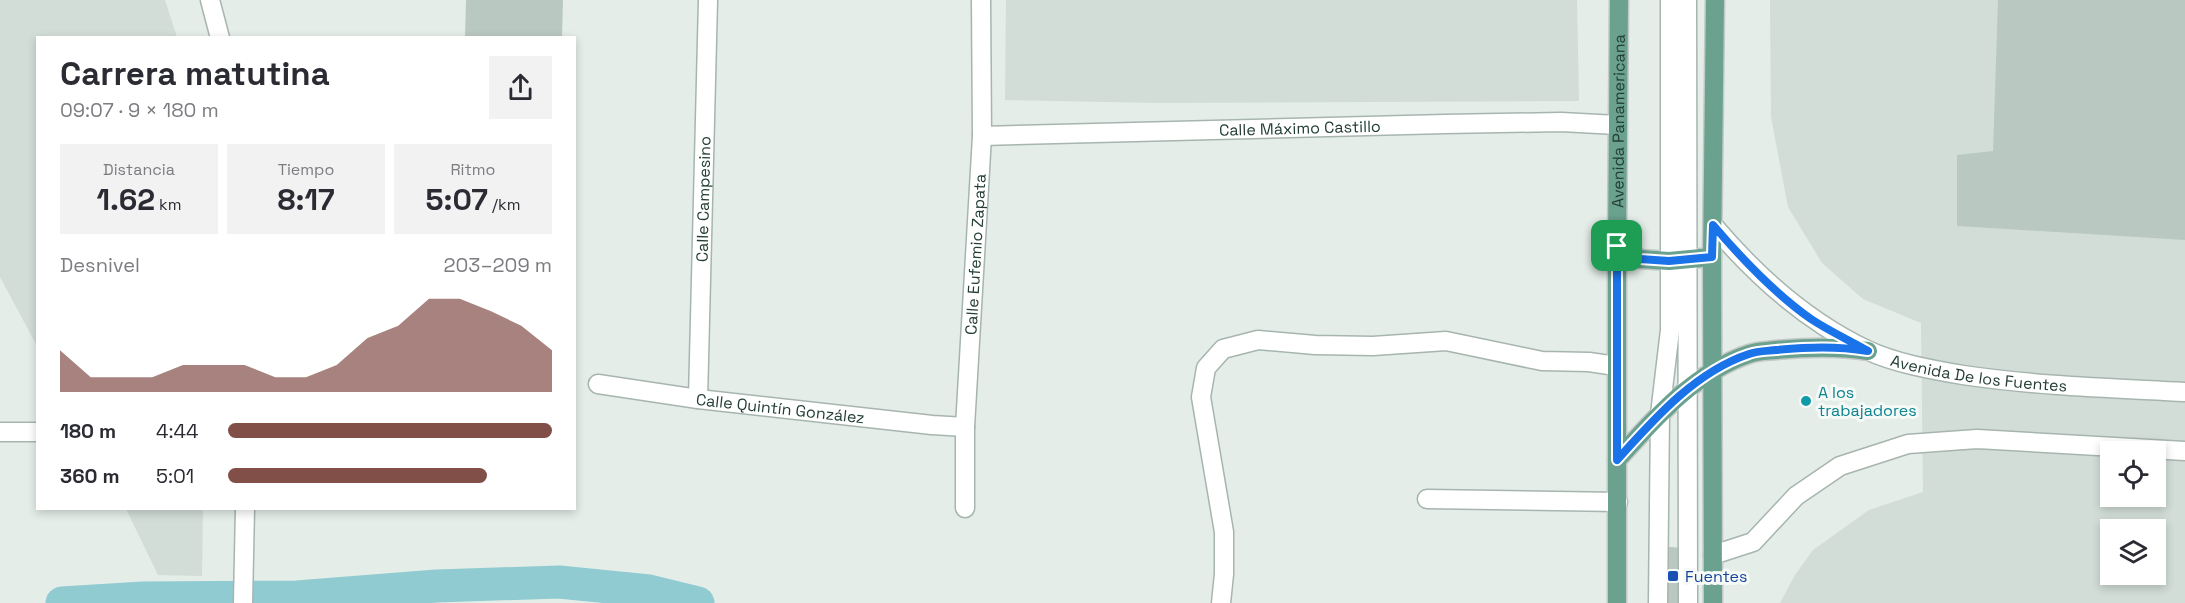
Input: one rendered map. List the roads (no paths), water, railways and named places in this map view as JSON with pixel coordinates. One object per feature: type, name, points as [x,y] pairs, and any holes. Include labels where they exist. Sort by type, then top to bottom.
[{"type":"main road","name":"Avenida Panamericana","points":[[1617,603],[1619,0]]},
{"type":"main road","points":[[1713,603],[1712,257],[1715,0]]},
{"type":"main road","points":[[1617,246],[1640,259],[1678,260],[1712,257]]},
{"type":"main road","points":[[1617,460],[1660,414],[1688,389],[1713,371],[1752,352],[1837,346],[1868,351]]},
{"type":"street","points":[[210,0],[219,36]]},
{"type":"street","name":"Calle Campesino","points":[[698,399],[708,0]]},
{"type":"street","name":"Calle Eufemio Zapata","points":[[965,508],[965,427],[982,136],[981,0]]},
{"type":"street","points":[[1670,0],[1678,260],[1688,389],[1688,603]]},
{"type":"street","points":[[1658,603],[1660,414],[1678,260],[1687,0]]},
{"type":"street","name":"Calle Máximo Castillo","points":[[982,136],[1445,124],[1561,122],[1617,125]]},
{"type":"street","name":"Avenida De los Fuentes","points":[[1713,225],[1734,250],[1767,282],[1805,313],[1868,351],[1929,369],[2016,383],[2185,392]]},
{"type":"street","points":[[1221,603],[1224,532],[1201,397],[1206,368],[1223,349],[1258,340],[1314,345],[1373,346],[1446,341],[1542,361],[1589,362],[1616,366]]},
{"type":"street","name":"Calle Quintín González","points":[[598,384],[698,399],[965,427]]},
{"type":"street","points":[[0,432],[36,432]]},
{"type":"street","points":[[1713,555],[1753,542],[1796,496],[1840,466],[1908,444],[1977,439],[2185,451]]},
{"type":"street","points":[[1427,499],[1618,502]]},
{"type":"street","points":[[243,603],[245,510]]},
{"type":"waterway","points":[[62,603],[143,598],[297,597],[437,586],[559,582],[649,591],[698,603]]},
{"type":"place","name":"A los trabajadores","points":[[1806,401]]},
{"type":"place","name":"Fuentes","points":[[1673,576]]}]
